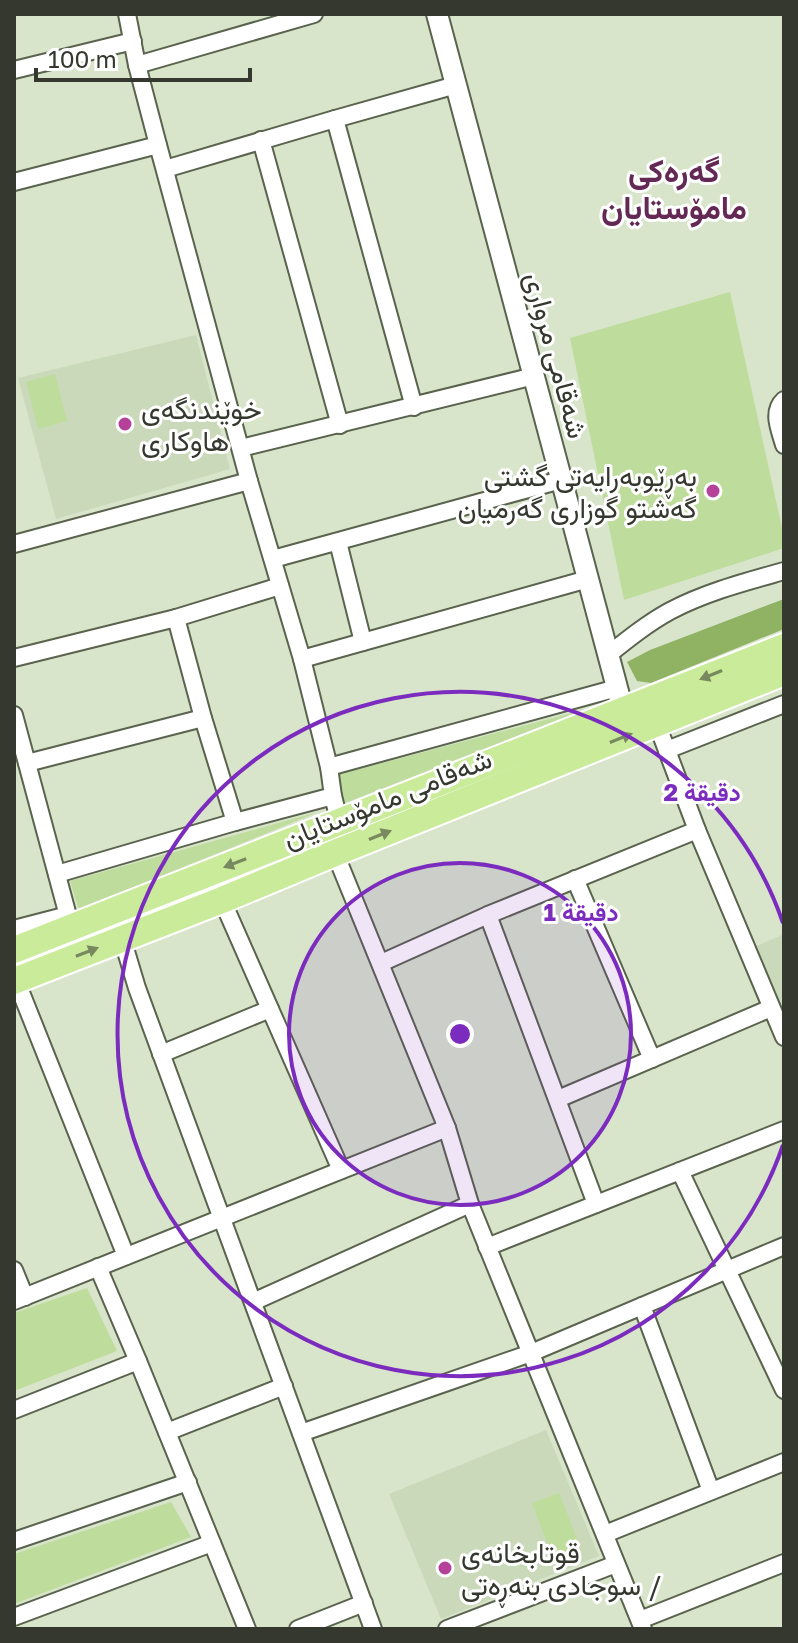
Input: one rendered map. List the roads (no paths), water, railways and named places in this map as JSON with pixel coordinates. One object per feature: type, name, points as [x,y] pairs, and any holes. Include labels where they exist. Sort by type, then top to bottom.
[{"type":"main road","name":"شەقامی مامۆستایان","points":[[14,950],[70,921],[342,821],[620,699],[782,655]]},
{"type":"main road","name":"شەقامی مامۆستایان","points":[[15,980],[657,724],[782,655]]},
{"type":"street","points":[[127,14],[158,145],[249,481],[302,659],[329,767],[333,796],[342,821]]},
{"type":"street","points":[[137,65],[314,14]]},
{"type":"street","name":"شەقامی مرواری","points":[[437,14],[620,699]]},
{"type":"street","points":[[14,70],[133,41]]},
{"type":"street","points":[[165,169],[456,85]]},
{"type":"street","points":[[335,119],[414,407]]},
{"type":"street","points":[[261,140],[340,425]]},
{"type":"street","points":[[14,182],[158,145]]},
{"type":"street","points":[[241,448],[534,376]]},
{"type":"street","points":[[784,400],[776,413],[784,445]]},
{"type":"street","points":[[273,559],[561,480]]},
{"type":"street","points":[[14,544],[249,481]]},
{"type":"street","points":[[338,542],[363,642]]},
{"type":"street","points":[[608,655],[638,631],[671,611],[708,594],[784,571]]},
{"type":"street","points":[[302,659],[588,579]]},
{"type":"street","points":[[14,658],[176,618],[280,586]]},
{"type":"street","points":[[176,618],[235,822]]},
{"type":"street","points":[[329,767],[620,699]]},
{"type":"street","points":[[667,750],[784,704]]},
{"type":"street","points":[[27,763],[203,718]]},
{"type":"street","points":[[14,929],[70,921],[15,723]]},
{"type":"street","points":[[657,724],[697,830],[784,1037]]},
{"type":"street","points":[[57,874],[333,796]]},
{"type":"street","points":[[381,963],[488,915],[697,830]]},
{"type":"street","points":[[335,853],[447,1128],[470,1204],[487,1247],[642,1624],[784,1563]]},
{"type":"street","points":[[575,879],[652,1059]]},
{"type":"street","points":[[222,900],[341,1170]]},
{"type":"street","points":[[488,915],[596,1204]]},
{"type":"street","points":[[122,938],[161,1054],[373,1629]]},
{"type":"street","points":[[15,980],[126,1256]]},
{"type":"street","points":[[558,1099],[771,1008]]},
{"type":"street","points":[[161,1054],[270,1009]]},
{"type":"street","points":[[14,1270],[20,1299],[447,1128]]},
{"type":"street","points":[[487,1247],[784,1130]]},
{"type":"street","points":[[680,1171],[784,1390]]},
{"type":"street","points":[[253,1302],[470,1204]]},
{"type":"street","points":[[301,1433],[531,1353],[784,1246]]},
{"type":"street","points":[[98,1267],[247,1629]]},
{"type":"street","points":[[642,1306],[711,1491]]},
{"type":"street","points":[[14,1410],[138,1361]]},
{"type":"street","points":[[167,1432],[284,1386]]},
{"type":"street","points":[[605,1534],[784,1462]]},
{"type":"street","points":[[14,1541],[188,1482]]},
{"type":"street","points":[[14,1617],[212,1543]]},
{"type":"street","points":[[447,1629],[616,1564]]},
{"type":"street","points":[[298,1629],[364,1603]]},
{"type":"place","name":"خوێندنگەی هاوکاری","points":[[125,424]]},
{"type":"place","name":"بەڕێوبەرایەتی گشتی گەشتو گوزاری گەرمیان","points":[[713,491]]},
{"type":"place","name":"قوتابخانەی سوجادی بنەڕەتی /","points":[[445,1568]]},
{"type":"district","name":"گەرەکی مامۆستایان","points":[[674,188]]}]
